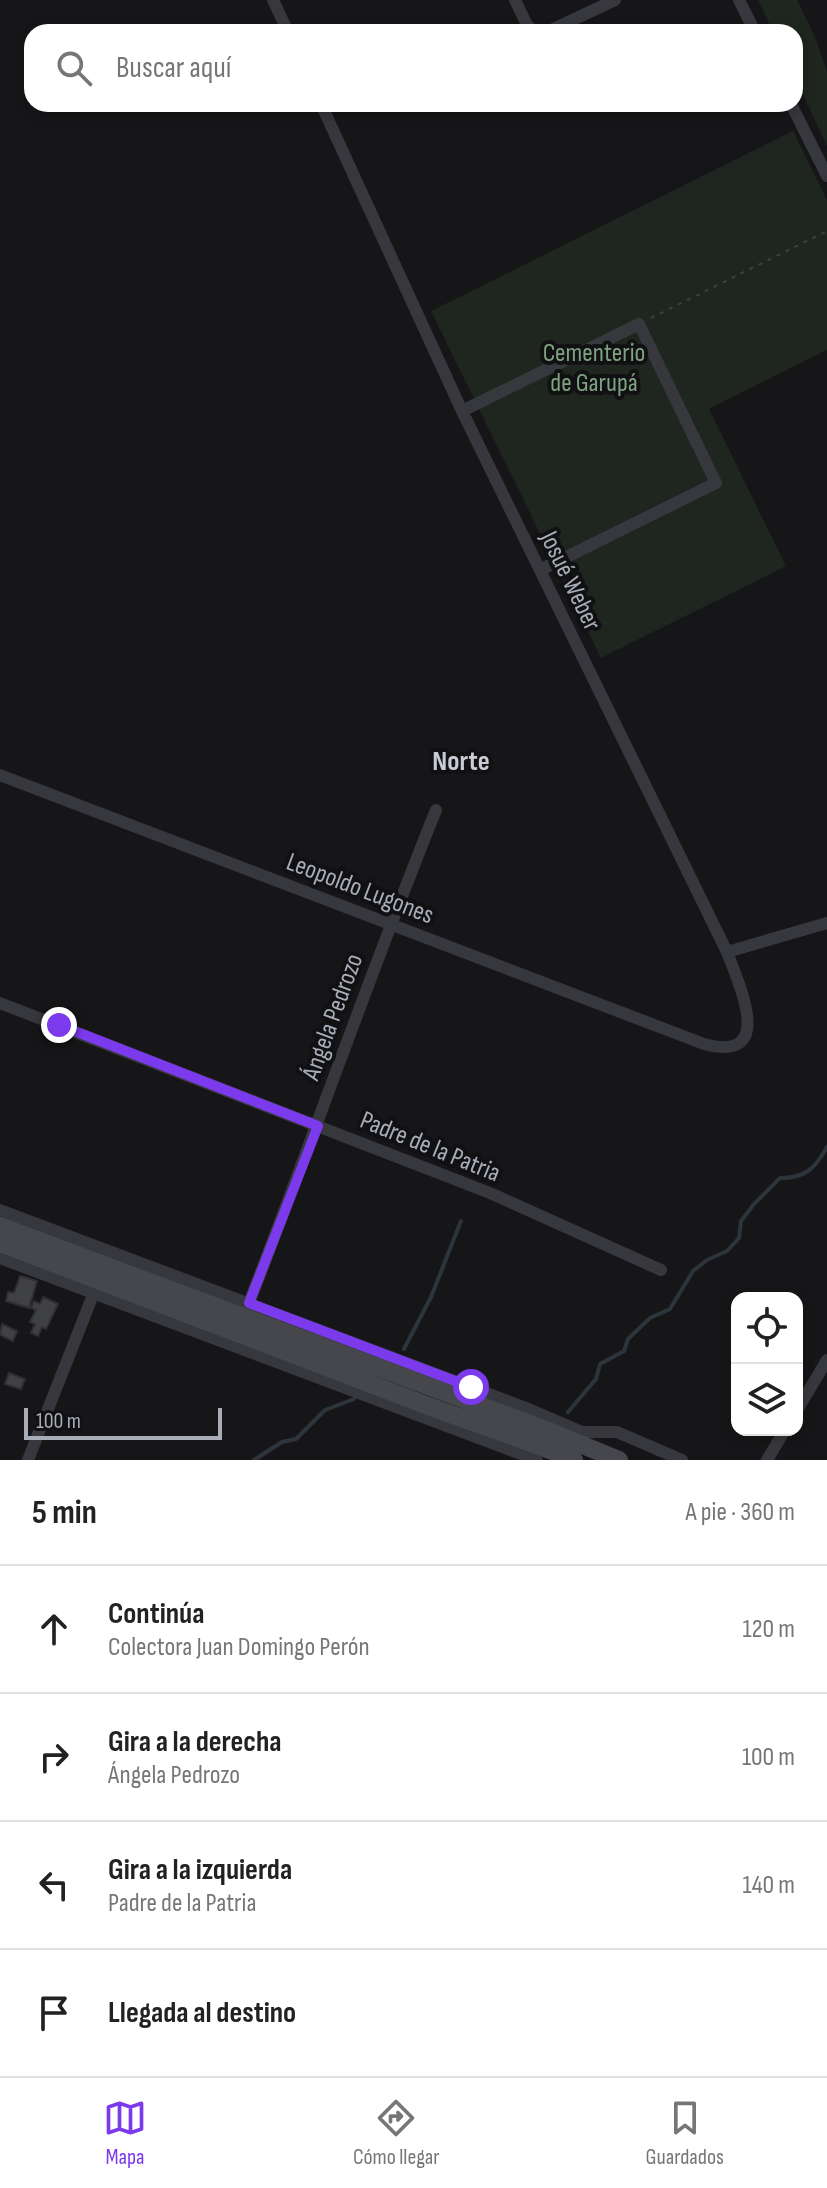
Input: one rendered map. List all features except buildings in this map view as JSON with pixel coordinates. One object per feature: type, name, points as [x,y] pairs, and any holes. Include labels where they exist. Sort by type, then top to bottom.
[{"type":"main road","points":[[0,1226],[539,1427],[619,1460]]},
{"type":"main road","points":[[0,1243],[430,1406],[510,1433],[574,1460]]},
{"type":"street","points":[[273,0],[284,24]]},
{"type":"street","points":[[515,0],[527,24]]},
{"type":"street","points":[[564,24],[615,0]]},
{"type":"street","points":[[739,0],[751,24]]},
{"type":"street","name":"Josué Weber","points":[[325,112],[462,411],[727,952],[748,1008],[747,1033],[737,1046],[725,1050],[704,1044]]},
{"type":"street","points":[[795,112],[827,176]]},
{"type":"street","points":[[462,411],[639,324],[716,483],[540,570]]},
{"type":"street","name":"Leopoldo Lugones","points":[[0,775],[704,1044]]},
{"type":"street","name":"Ángela Pedrozo","points":[[249,1303],[318,1126],[390,924],[436,810]]},
{"type":"street","points":[[727,952],[827,923]]},
{"type":"street","name":"Padre de la Patria","points":[[0,1003],[490,1193],[661,1270]]},
{"type":"street","points":[[0,1210],[582,1432],[617,1432],[682,1460]]},
{"type":"street","points":[[0,1258],[537,1460]]},
{"type":"street","points":[[28,1460],[93,1295]]},
{"type":"street","points":[[803,1400],[827,1360]]},
{"type":"street","points":[[767,1460],[781,1436]]},
{"type":"path","points":[[639,324],[827,231]]},
{"type":"green space","points":[[758,0],[797,0],[827,71],[827,146],[803,95],[803,24],[769,24]]},
{"type":"green space","name":"Cementerio de Garupá","points":[[793,131],[827,200],[827,350],[709,409],[786,566],[601,658],[431,311]]},
{"type":"waterway","points":[[568,1412],[596,1379],[600,1364],[624,1351],[628,1339],[650,1318],[670,1309],[693,1271],[727,1251],[739,1238],[741,1221],[754,1204],[780,1178],[808,1171],[827,1147]]},
{"type":"waterway","points":[[404,1349],[431,1297],[461,1221]]},
{"type":"waterway","points":[[254,1460],[282,1442],[296,1439],[325,1410],[354,1399]]},
{"type":"district","name":"Norte","points":[[461,761]]},
{"type":"route","points":[[59,1025],[318,1126],[249,1303],[471,1387]]}]
